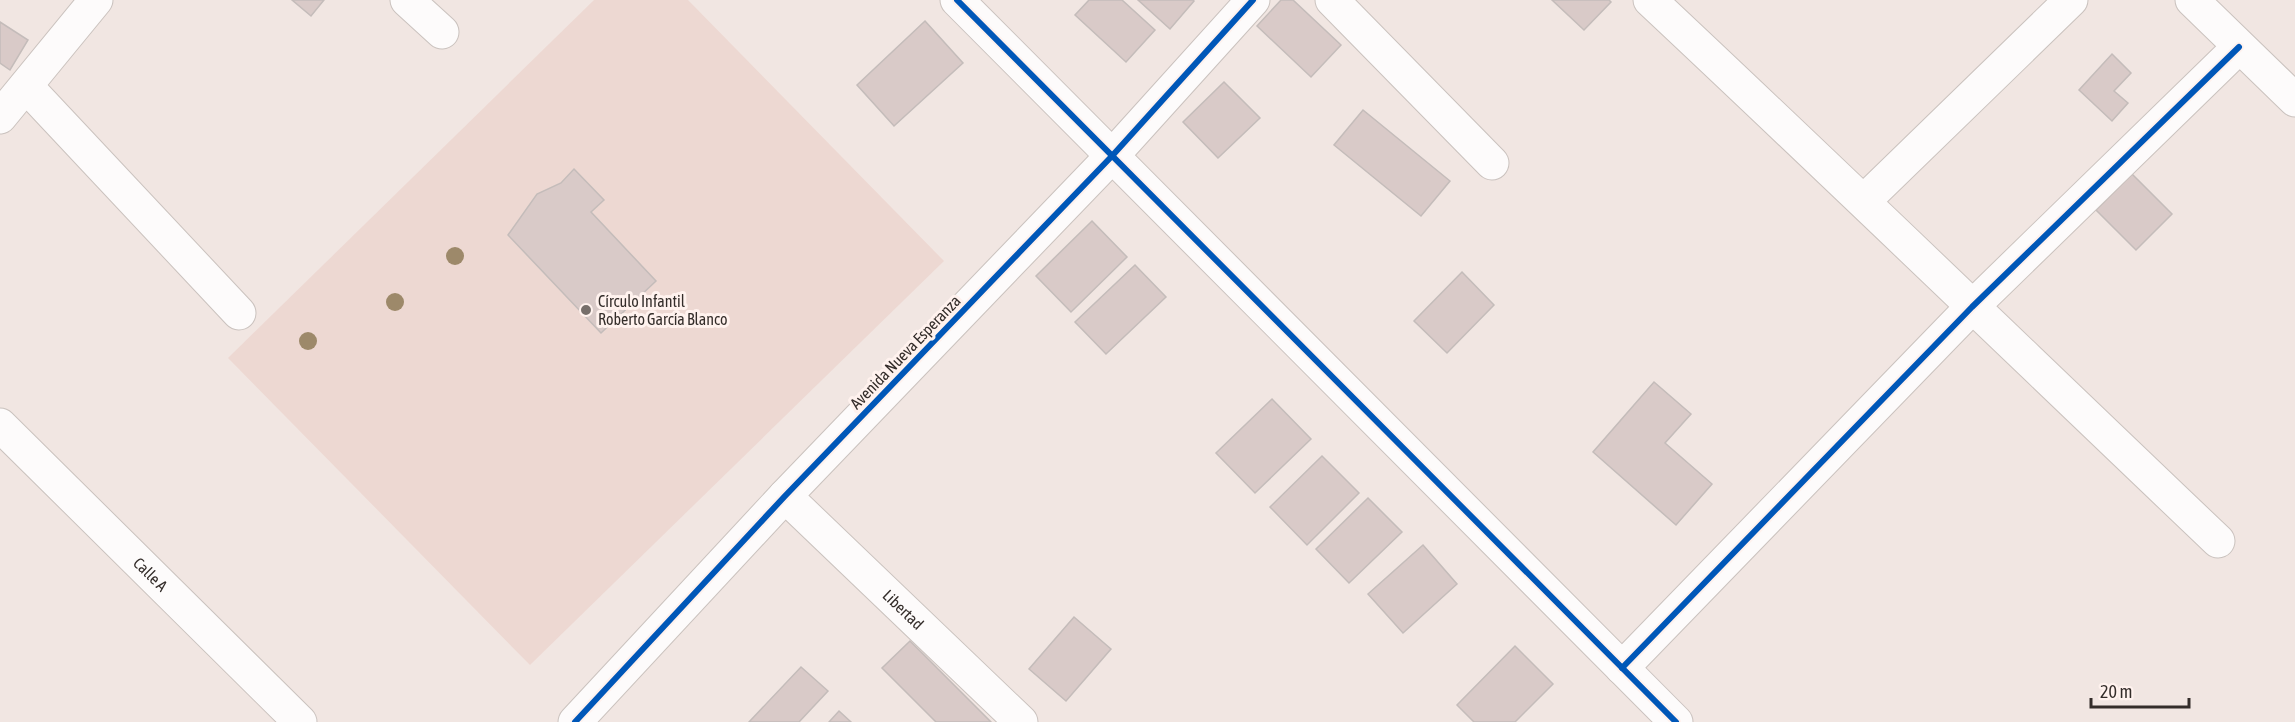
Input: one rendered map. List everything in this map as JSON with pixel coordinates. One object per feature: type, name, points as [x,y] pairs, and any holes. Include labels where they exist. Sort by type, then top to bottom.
[{"type":"street","points":[[0,117],[96,0]]},
{"type":"street","points":[[408,0],[442,32]]},
{"type":"street","points":[[957,0],[1676,722]]},
{"type":"street","name":"Avenida Nueva Esperanza","points":[[575,722],[785,496],[1112,156],[1253,0]]},
{"type":"street","points":[[1332,0],[1492,163]]},
{"type":"street","points":[[1650,0],[1864,201],[2218,541]]},
{"type":"street","points":[[1864,201],[2071,0]]},
{"type":"street","points":[[2192,0],[2295,100]]},
{"type":"street","points":[[1622,668],[1972,307],[2239,47]]},
{"type":"street","points":[[26,86],[239,313]]},
{"type":"street","name":"Calle A","points":[[0,425],[300,722]]},
{"type":"street","name":"Libertad","points":[[785,496],[1021,722]]},
{"type":"shaded area","name":"Círculo Infantil Roberto García Blanco","points":[[594,0],[688,0],[944,261],[530,665],[228,358]]},
{"type":"building","points":[[292,0],[324,0],[311,16]]},
{"type":"building","points":[[1089,0],[1122,0],[1155,30],[1126,62],[1075,15]]},
{"type":"building","points":[[1138,0],[1193,0],[1194,1],[1170,29]]},
{"type":"building","points":[[1281,0],[1293,0],[1341,45],[1311,77],[1257,26]]},
{"type":"building","points":[[1552,0],[1609,0],[1611,2],[1584,30]]},
{"type":"building","points":[[925,21],[963,63],[894,126],[857,85]]},
{"type":"building","points":[[0,22],[28,40],[10,70],[0,63]]},
{"type":"building","points":[[2112,54],[2131,73],[2114,91],[2128,103],[2112,121],[2079,90]]},
{"type":"building","points":[[1224,82],[1260,118],[1218,158],[1183,122]]},
{"type":"building","points":[[1363,110],[1450,181],[1421,216],[1334,145]]},
{"type":"building","points":[[574,169],[604,200],[591,212],[656,281],[601,333],[508,235],[537,194],[561,183]]},
{"type":"building","points":[[2132,174],[2172,214],[2136,250],[2096,210]]},
{"type":"building","points":[[1092,221],[1127,257],[1071,312],[1036,276]]},
{"type":"building","points":[[1135,265],[1166,297],[1106,354],[1075,322]]},
{"type":"building","points":[[1462,272],[1494,305],[1447,353],[1414,321]]},
{"type":"building","points":[[1654,382],[1691,414],[1665,443],[1712,484],[1676,525],[1593,452]]},
{"type":"building","points":[[1272,399],[1311,439],[1255,493],[1216,453]]},
{"type":"building","points":[[1322,456],[1359,493],[1307,545],[1270,507]]},
{"type":"building","points":[[1368,498],[1402,532],[1349,583],[1316,549]]},
{"type":"building","points":[[1423,545],[1457,584],[1403,633],[1368,594]]},
{"type":"building","points":[[1074,617],[1111,649],[1066,701],[1029,669]]},
{"type":"building","points":[[910,641],[991,722],[936,722],[882,668]]},
{"type":"building","points":[[1515,646],[1553,684],[1515,722],[1474,722],[1457,705]]},
{"type":"building","points":[[801,667],[828,691],[799,722],[749,722]]},
{"type":"building","points":[[839,711],[851,722],[829,722]]},
{"type":"cycle path","points":[[957,0],[1676,722]]},
{"type":"cycle path","points":[[575,722],[785,496],[1112,156],[1253,0]]},
{"type":"cycle path","points":[[1622,668],[1972,307],[2239,47]]},
{"type":"place","name":"Círculo Infantil Roberto García Blanco","points":[[586,310]]}]
